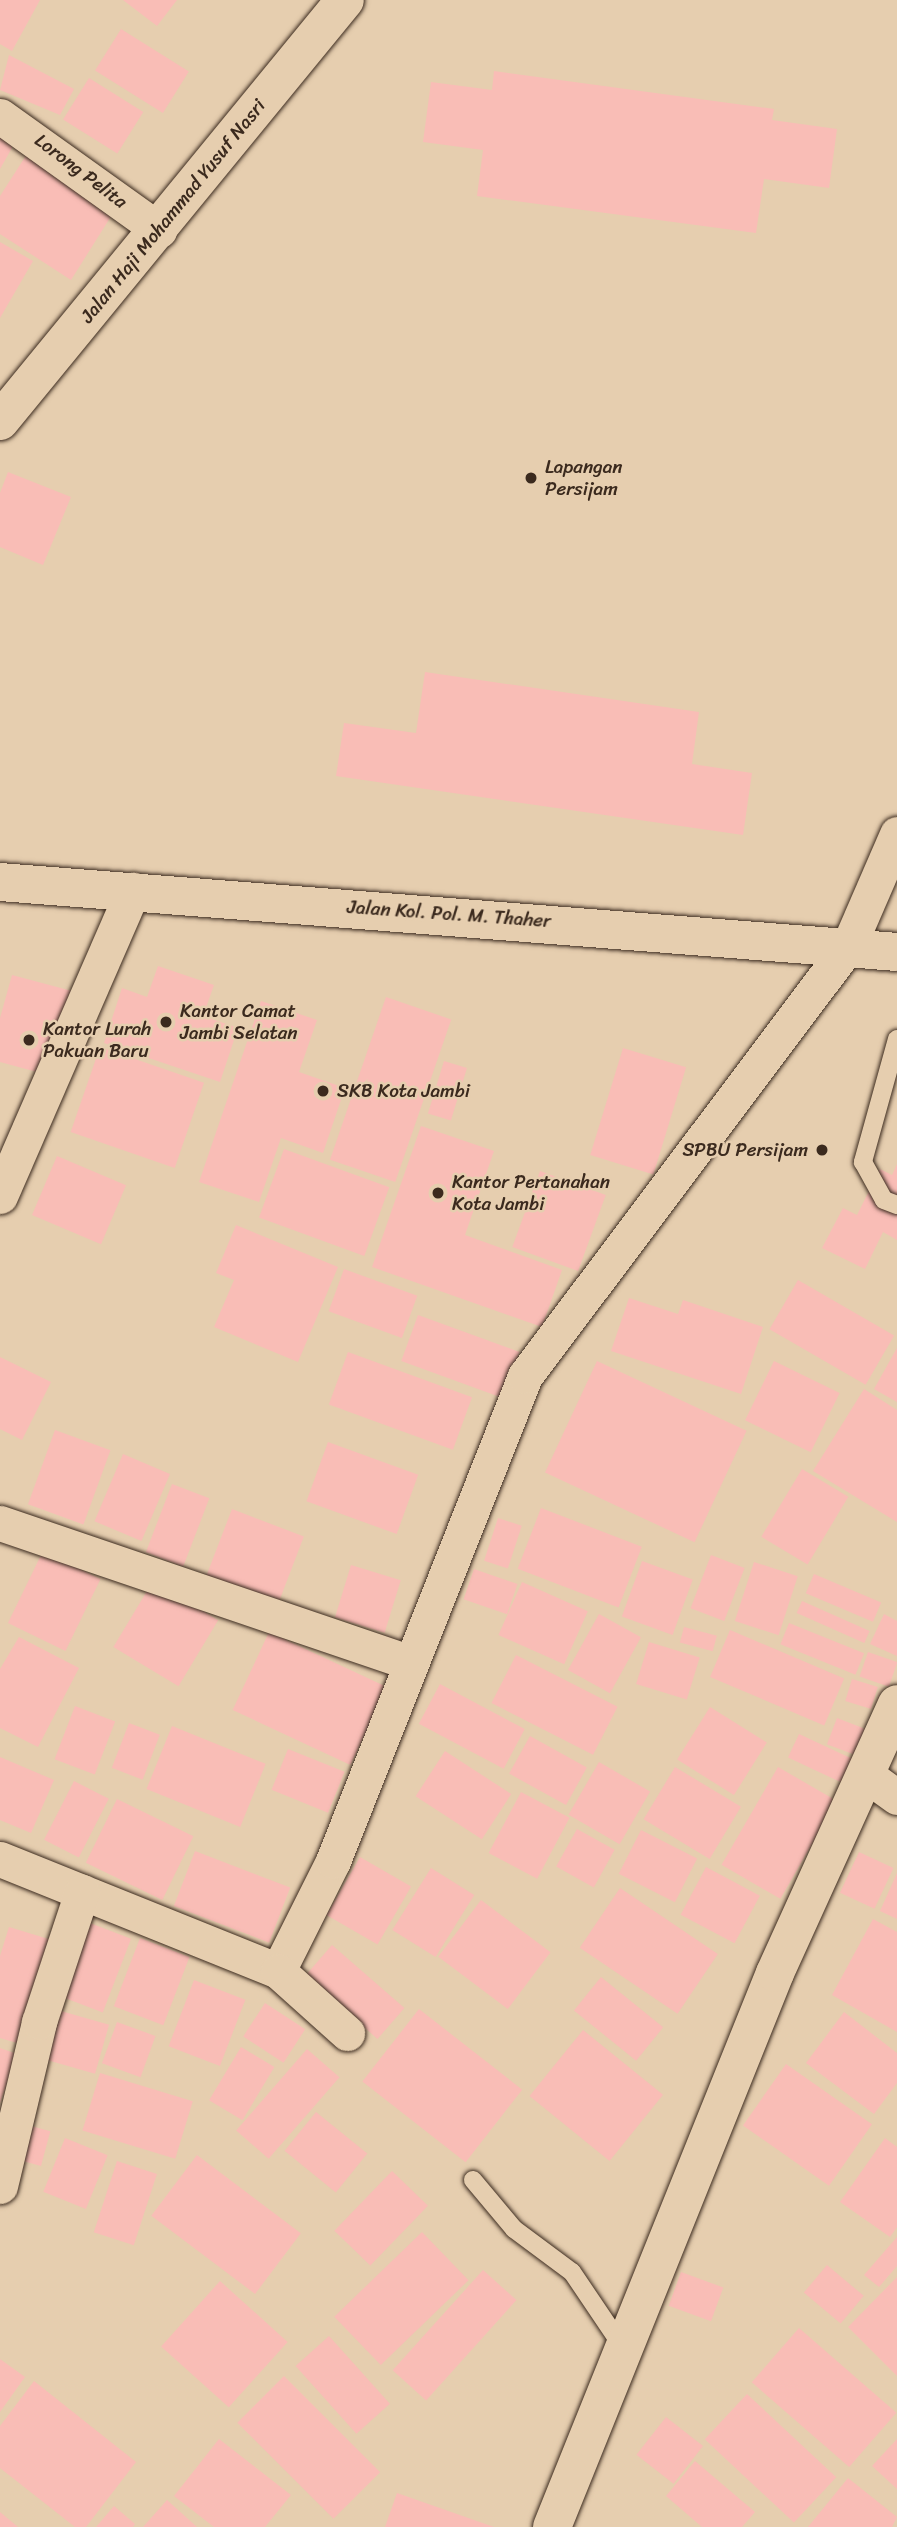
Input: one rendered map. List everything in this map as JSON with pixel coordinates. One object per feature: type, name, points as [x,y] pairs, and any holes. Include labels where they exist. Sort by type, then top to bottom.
[{"type":"street","name":"Jalan Haji Mohammad Yusuf Nasri","points":[[0,421],[345,0]]},
{"type":"street","name":"Lorong Pelita","points":[[0,116],[159,230]]},
{"type":"street","points":[[278,1971],[333,1861],[505,1417],[536,1358],[849,945],[897,834]]},
{"type":"street","name":"Jalan Kol. Pol. M. Thaher","points":[[0,882],[849,945],[897,952]]},
{"type":"street","points":[[0,1196],[133,890]]},
{"type":"street","points":[[0,1523],[408,1662]]},
{"type":"street","points":[[552,2527],[622,2346],[775,1973],[897,1704]]},
{"type":"street","points":[[865,1774],[897,1797]]},
{"type":"street","points":[[0,1859],[278,1971],[347,2033]]},
{"type":"street","points":[[0,2186],[39,2022],[82,1892]]},
{"type":"lane","points":[[897,1039],[863,1162],[884,1200],[897,1205]]},
{"type":"lane","points":[[473,2180],[514,2229],[572,2272],[622,2346]]},
{"type":"building","points":[[0,0],[40,0],[12,51],[0,44]]},
{"type":"building","points":[[123,0],[177,0],[157,26]]},
{"type":"building","points":[[121,29],[189,71],[163,113],[95,71]]},
{"type":"building","points":[[9,55],[74,89],[60,115],[0,90]]},
{"type":"building","points":[[494,71],[774,109],[772,120],[837,129],[829,188],[764,179],[756,233],[477,196],[483,150],[423,142],[431,82],[492,90]]},
{"type":"building","points":[[89,78],[143,112],[117,153],[63,120]]},
{"type":"building","points":[[0,129],[17,139],[0,169]]},
{"type":"building","points":[[27,154],[115,210],[71,280],[0,234],[0,196]]},
{"type":"building","points":[[0,242],[33,261],[0,318]]},
{"type":"building","points":[[8,472],[71,497],[43,565],[0,547],[0,493]]},
{"type":"building","points":[[425,672],[699,712],[692,764],[752,773],[743,835],[336,776],[344,723],[416,733]]},
{"type":"building","name":"Kantor Camat Jambi Selatan","points":[[158,966],[214,985],[203,1016],[238,1028],[220,1082],[104,1043],[122,988],[147,997]]},
{"type":"building","name":"Kantor Lurah Pakuan Baru","points":[[12,975],[72,991],[48,1075],[0,1062],[0,1018]]},
{"type":"building","points":[[386,997],[451,1019],[395,1182],[330,1160]]},
{"type":"building","points":[[261,1001],[317,1020],[299,1072],[345,1088],[323,1153],[281,1138],[259,1202],[199,1182]]},
{"type":"building","points":[[100,1047],[204,1083],[175,1168],[71,1132]]},
{"type":"building","points":[[623,1048],[686,1067],[653,1174],[590,1155]]},
{"type":"building","points":[[444,1061],[467,1068],[451,1121],[428,1114]]},
{"type":"building","name":"Kantor Pertanahan Kota Jambi","points":[[421,1126],[494,1151],[465,1235],[562,1270],[542,1327],[372,1267]]},
{"type":"building","points":[[284,1149],[389,1187],[364,1256],[259,1218]]},
{"type":"building","points":[[57,1156],[126,1185],[101,1244],[32,1215]]},
{"type":"building","points":[[897,1164],[897,1240],[883,1232],[865,1269],[822,1248],[843,1208],[857,1215],[880,1169],[892,1175]]},
{"type":"building","points":[[540,1171],[606,1195],[578,1271],[512,1247]]},
{"type":"building","points":[[236,1225],[338,1267],[298,1362],[214,1327],[234,1280],[216,1273]]},
{"type":"building","points":[[344,1269],[417,1296],[402,1338],[329,1311]]},
{"type":"building","points":[[798,1280],[894,1336],[866,1385],[770,1329]]},
{"type":"building","points":[[629,1298],[678,1314],[683,1300],[763,1327],[741,1394],[611,1351]]},
{"type":"building","points":[[418,1315],[519,1352],[503,1398],[401,1361]]},
{"type":"building","points":[[897,1348],[897,1402],[874,1389]]},
{"type":"building","points":[[348,1352],[472,1397],[453,1450],[329,1405]]},
{"type":"building","points":[[0,1357],[51,1382],[22,1440],[0,1429]]},
{"type":"building","points":[[597,1361],[747,1431],[695,1542],[545,1472]]},
{"type":"building","points":[[774,1361],[840,1393],[811,1452],[745,1420]]},
{"type":"building","points":[[864,1389],[897,1410],[897,1522],[813,1471]]},
{"type":"building","points":[[55,1430],[110,1450],[83,1524],[28,1504]]},
{"type":"building","points":[[328,1442],[418,1475],[397,1534],[306,1501]]},
{"type":"building","points":[[123,1454],[170,1474],[141,1541],[94,1521]]},
{"type":"building","points":[[802,1469],[848,1497],[808,1565],[761,1537]]},
{"type":"building","points":[[172,1484],[209,1498],[183,1566],[146,1552]]},
{"type":"building","points":[[541,1508],[642,1547],[619,1607],[518,1569]]},
{"type":"building","points":[[232,1509],[304,1537],[276,1609],[204,1582]]},
{"type":"building","points":[[498,1518],[522,1526],[508,1569],[484,1561]]},
{"type":"building","points":[[43,1551],[101,1579],[65,1651],[8,1623]]},
{"type":"building","points":[[711,1555],[745,1568],[724,1621],[691,1608]]},
{"type":"building","points":[[642,1561],[693,1579],[673,1635],[622,1616]]},
{"type":"building","points":[[754,1562],[798,1576],[779,1635],[735,1621]]},
{"type":"building","points":[[351,1565],[401,1580],[385,1633],[335,1618]]},
{"type":"building","points":[[474,1569],[517,1584],[507,1614],[464,1599]]},
{"type":"building","points":[[814,1574],[881,1603],[873,1622],[806,1593]]},
{"type":"building","points":[[153,1581],[218,1620],[178,1686],[113,1647]]},
{"type":"building","points":[[522,1582],[588,1611],[564,1664],[498,1635]]},
{"type":"building","points":[[802,1601],[870,1631],[864,1643],[797,1613]]},
{"type":"building","points":[[599,1614],[641,1637],[610,1693],[568,1670]]},
{"type":"building","points":[[884,1614],[897,1621],[897,1656],[870,1644]]},
{"type":"building","points":[[789,1623],[864,1653],[855,1675],[780,1644]]},
{"type":"building","points":[[684,1627],[717,1636],[713,1651],[680,1642]]},
{"type":"building","points":[[730,1630],[844,1678],[824,1725],[710,1677]]},
{"type":"building","points":[[269,1632],[387,1687],[350,1765],[233,1710]]},
{"type":"building","points":[[19,1637],[79,1668],[38,1747],[0,1728],[0,1669]]},
{"type":"building","points":[[649,1642],[700,1657],[687,1700],[636,1684]]},
{"type":"building","points":[[868,1652],[897,1662],[889,1687],[860,1677]]},
{"type":"building","points":[[516,1655],[618,1707],[593,1755],[491,1703]]},
{"type":"building","points":[[852,1679],[878,1687],[871,1709],[845,1701]]},
{"type":"building","points":[[440,1684],[525,1729],[504,1769],[419,1724]]},
{"type":"building","points":[[75,1706],[115,1721],[95,1775],[55,1759]]},
{"type":"building","points":[[710,1707],[767,1743],[734,1795],[677,1760]]},
{"type":"building","points":[[837,1718],[871,1731],[861,1757],[827,1744]]},
{"type":"building","points":[[129,1723],[160,1735],[143,1780],[112,1768]]},
{"type":"building","points":[[172,1726],[266,1764],[240,1827],[147,1789]]},
{"type":"building","points":[[799,1734],[861,1763],[850,1786],[788,1758]]},
{"type":"building","points":[[530,1736],[587,1768],[566,1805],[509,1774]]},
{"type":"building","points":[[288,1749],[345,1772],[328,1813],[272,1790]]},
{"type":"building","points":[[445,1751],[511,1794],[482,1839],[416,1796]]},
{"type":"building","points":[[0,1757],[54,1780],[31,1833],[0,1820]]},
{"type":"building","points":[[599,1762],[650,1792],[620,1844],[568,1815]]},
{"type":"building","points":[[675,1767],[741,1807],[710,1859],[644,1819]]},
{"type":"building","points":[[778,1767],[837,1801],[780,1899],[722,1865]]},
{"type":"building","points":[[74,1781],[109,1799],[79,1858],[44,1840]]},
{"type":"building","points":[[521,1792],[570,1818],[537,1879],[489,1853]]},
{"type":"building","points":[[117,1799],[193,1836],[162,1900],[86,1863]]},
{"type":"building","points":[[577,1829],[615,1850],[594,1887],[556,1867]]},
{"type":"building","points":[[641,1830],[697,1859],[675,1902],[619,1874]]},
{"type":"building","points":[[195,1851],[290,1888],[269,1943],[174,1906]]},
{"type":"building","points":[[859,1852],[893,1868],[874,1909],[840,1893]]},
{"type":"building","points":[[360,1857],[411,1886],[378,1945],[326,1915]]},
{"type":"building","points":[[706,1867],[760,1896],[735,1943],[681,1915]]},
{"type":"building","points":[[431,1868],[474,1895],[436,1957],[392,1930]]},
{"type":"building","points":[[897,1873],[897,1919],[880,1911]]},
{"type":"building","points":[[620,1888],[718,1954],[678,2014],[580,1948]]},
{"type":"building","points":[[481,1900],[550,1952],[508,2009],[438,1957]]},
{"type":"building","points":[[873,1919],[897,1932],[897,2032],[832,1995]]},
{"type":"building","points":[[90,1923],[131,1939],[103,2013],[62,1997]]},
{"type":"building","points":[[9,1927],[55,1941],[24,2045],[0,2038],[0,1956]]},
{"type":"building","points":[[140,1938],[189,1957],[163,2025],[114,2006]]},
{"type":"building","points":[[332,1945],[404,2008],[378,2039],[305,1976]]},
{"type":"building","points":[[601,1977],[663,2027],[636,2061],[574,2010]]},
{"type":"building","points":[[194,1980],[245,2000],[220,2066],[169,2046]]},
{"type":"building","points":[[265,2003],[305,2029],[283,2063],[243,2037]]},
{"type":"building","points":[[419,2009],[522,2090],[466,2162],[362,2081]]},
{"type":"building","points":[[61,2011],[109,2025],[95,2074],[47,2060]]},
{"type":"building","points":[[844,2012],[897,2053],[897,2083],[874,2114],[806,2063]]},
{"type":"building","points":[[117,2022],[156,2036],[140,2077],[102,2063]]},
{"type":"building","points":[[583,2030],[663,2095],[610,2161],[530,2096]]},
{"type":"building","points":[[241,2047],[274,2067],[242,2120],[209,2100]]},
{"type":"building","points":[[0,2048],[17,2054],[0,2103]]},
{"type":"building","points":[[307,2049],[339,2077],[269,2159],[236,2131]]},
{"type":"building","points":[[786,2064],[872,2124],[829,2186],[743,2125]]},
{"type":"building","points":[[100,2073],[193,2101],[175,2159],[82,2130]]},
{"type":"building","points":[[316,2112],[367,2154],[336,2192],[285,2151]]},
{"type":"building","points":[[31,2126],[50,2131],[41,2166],[22,2161]]},
{"type":"building","points":[[65,2138],[108,2155],[86,2209],[43,2192]]},
{"type":"building","points":[[885,2138],[897,2147],[897,2227],[890,2237],[840,2202]]},
{"type":"building","points":[[197,2155],[301,2233],[255,2294],[151,2216]]},
{"type":"building","points":[[117,2161],[157,2174],[134,2245],[94,2232]]},
{"type":"building","points":[[392,2171],[428,2206],[370,2265],[334,2231]]},
{"type":"building","points":[[422,2232],[469,2280],[381,2365],[334,2317]]},
{"type":"building","points":[[897,2237],[897,2266],[879,2287],[864,2275]]},
{"type":"building","points":[[827,2265],[864,2296],[841,2323],[804,2293]]},
{"type":"building","points":[[483,2270],[516,2300],[426,2400],[393,2370]]},
{"type":"building","points":[[681,2272],[723,2287],[711,2321],[669,2306]]},
{"type":"building","points":[[897,2277],[897,2376],[848,2327]]},
{"type":"building","points":[[220,2281],[288,2342],[229,2407],[161,2346]]},
{"type":"building","points":[[799,2328],[896,2413],[849,2467],[752,2382]]},
{"type":"building","points":[[329,2336],[390,2404],[356,2434],[296,2366]]},
{"type":"building","points":[[0,2359],[25,2377],[0,2412]]},
{"type":"building","points":[[284,2376],[380,2472],[333,2519],[237,2423]]},
{"type":"building","points":[[34,2381],[136,2462],[86,2527],[75,2527],[0,2468],[0,2426]]},
{"type":"building","points":[[747,2394],[836,2477],[794,2523],[705,2439]]},
{"type":"building","points":[[666,2417],[703,2446],[673,2484],[636,2455]]},
{"type":"building","points":[[219,2439],[291,2495],[265,2527],[214,2527],[174,2496]]},
{"type":"building","points":[[897,2439],[897,2489],[872,2466]]},
{"type":"building","points":[[695,2461],[755,2512],[742,2527],[702,2527],[666,2496]]},
{"type":"building","points":[[848,2478],[897,2517],[892,2527],[808,2527]]},
{"type":"building","points":[[397,2493],[494,2527],[385,2527]]},
{"type":"building","points":[[167,2500],[197,2527],[143,2527]]},
{"type":"building","points":[[114,2506],[135,2524],[133,2527],[96,2527]]},
{"type":"building","points":[[0,2512],[18,2527],[0,2527]]},
{"type":"place","name":"Lapangan Persijam","points":[[531,478]]},
{"type":"place","name":"Kantor Camat Jambi Selatan","points":[[166,1022]]},
{"type":"place","name":"Kantor Lurah Pakuan Baru","points":[[29,1040]]},
{"type":"place","name":"SKB Kota Jambi","points":[[323,1091]]},
{"type":"place","name":"SPBU Persijam","points":[[822,1150]]},
{"type":"place","name":"Kantor Pertanahan Kota Jambi","points":[[438,1193]]}]
